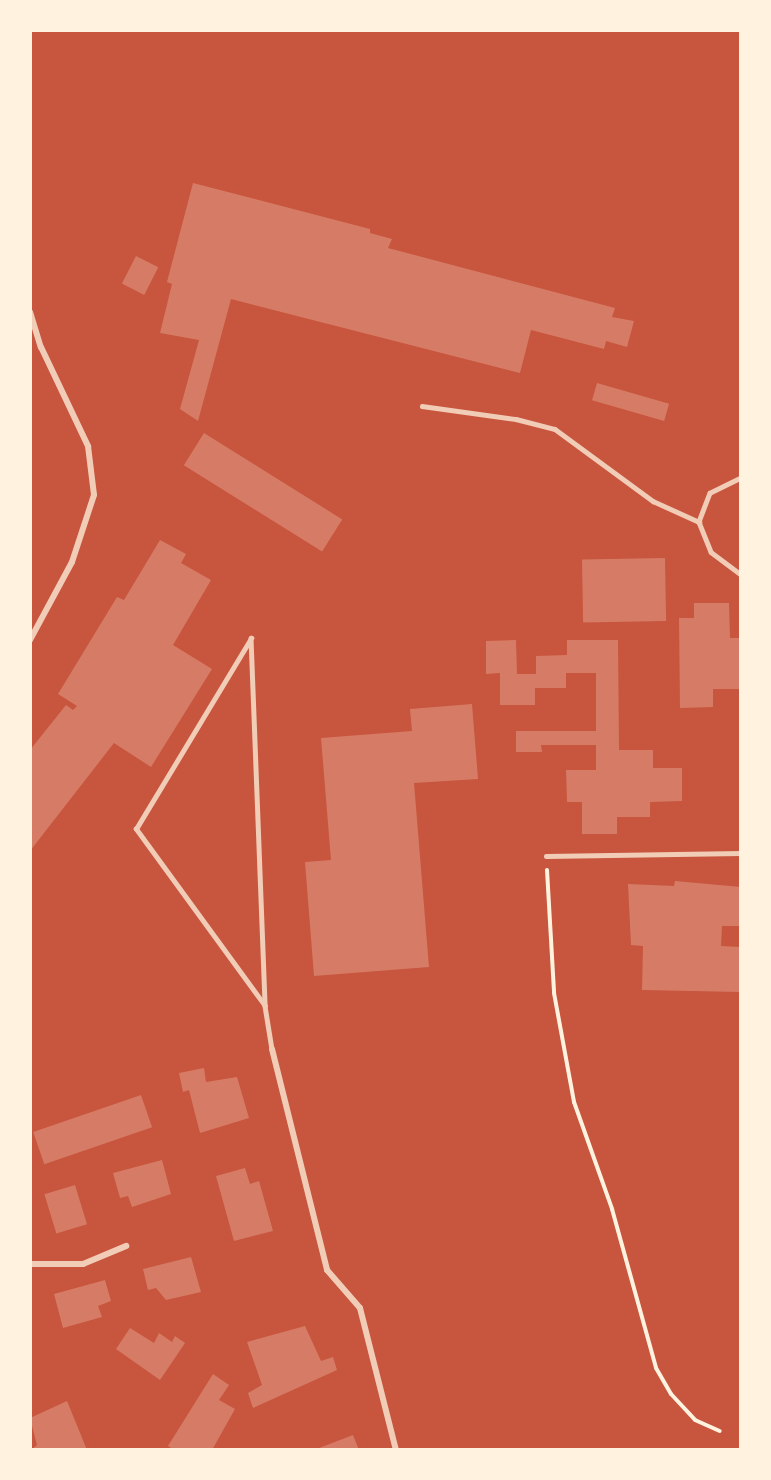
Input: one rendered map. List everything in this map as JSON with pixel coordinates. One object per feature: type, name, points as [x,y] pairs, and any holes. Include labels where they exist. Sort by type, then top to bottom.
[{"type":"street","points":[[30,312],[41,347],[88,446],[94,495],[72,562],[30,640]]},
{"type":"street","points":[[272,1049],[327,1270],[360,1308],[396,1450]]},
{"type":"street","points":[[30,1264],[83,1264],[126,1246]]},
{"type":"lane","points":[[422,406],[516,419],[555,429],[653,501],[699,522]]},
{"type":"lane","points":[[741,478],[710,493],[699,522],[711,552],[741,575]]},
{"type":"lane","points":[[265,1006],[136,829],[251,638],[265,1006],[272,1049]]},
{"type":"lane","points":[[546,856],[741,853]]},
{"type":"path","points":[[546,856],[554,993],[574,1102],[612,1209],[656,1368],[671,1394],[695,1420],[720,1431]]},
{"type":"building","points":[[193,183],[370,229],[370,233],[392,239],[388,248],[615,308],[612,317],[634,321],[627,347],[606,341],[604,349],[531,330],[520,373],[231,299],[198,421],[180,409],[199,340],[160,333],[172,284],[167,282]]},
{"type":"building","points":[[136,256],[158,267],[144,295],[122,284]]},
{"type":"building","points":[[597,383],[669,404],[664,421],[592,400]]},
{"type":"building","points":[[204,433],[342,519],[322,552],[184,465]]},
{"type":"building","points":[[160,540],[186,554],[181,563],[211,580],[173,645],[212,669],[151,767],[114,743],[30,851],[30,750],[66,705],[73,710],[77,706],[58,694],[117,597],[124,600]]},
{"type":"building","points":[[665,558],[666,621],[583,622],[582,559]]},
{"type":"building","points":[[694,603],[729,603],[730,638],[741,638],[741,689],[713,689],[713,707],[680,708],[679,618],[694,618]]},
{"type":"building","points":[[516,640],[517,674],[536,674],[536,656],[567,655],[567,640],[618,640],[619,750],[653,750],[653,768],[682,768],[682,801],[650,802],[650,817],[617,817],[617,834],[582,834],[582,802],[567,802],[566,770],[596,770],[596,745],[541,745],[542,752],[516,752],[516,731],[596,731],[596,673],[566,673],[566,688],[535,688],[535,705],[500,705],[500,673],[486,674],[486,641]]},
{"type":"building","points":[[472,704],[478,779],[414,783],[429,967],[314,976],[305,862],[331,860],[321,738],[412,731],[410,709]]},
{"type":"building","points":[[675,881],[741,887],[741,926],[722,926],[721,946],[741,947],[740,992],[642,990],[643,946],[631,945],[628,884],[674,886]]},
{"type":"building","points":[[204,1068],[206,1082],[237,1077],[249,1118],[200,1133],[189,1090],[183,1092],[179,1073]]},
{"type":"building","points":[[141,1095],[152,1127],[44,1164],[33,1132]]},
{"type":"building","points":[[162,1160],[171,1194],[132,1207],[128,1196],[120,1198],[113,1173]]},
{"type":"building","points":[[245,1168],[250,1184],[259,1181],[273,1231],[234,1241],[216,1176]]},
{"type":"building","points":[[75,1185],[87,1224],[56,1234],[44,1194]]},
{"type":"building","points":[[191,1257],[201,1292],[166,1300],[156,1288],[148,1290],[143,1269]]},
{"type":"building","points":[[105,1280],[111,1301],[98,1306],[102,1317],[63,1328],[54,1294]]},
{"type":"building","points":[[305,1326],[321,1361],[333,1357],[337,1370],[253,1408],[248,1393],[262,1385],[247,1342]]},
{"type":"building","points":[[130,1328],[154,1343],[159,1333],[172,1342],[175,1336],[185,1343],[160,1380],[116,1349]]},
{"type":"building","points":[[213,1374],[229,1385],[219,1400],[235,1409],[212,1450],[174,1450],[168,1446]]},
{"type":"building","points":[[67,1401],[87,1450],[31,1450],[37,1445],[30,1418]]},
{"type":"building","points":[[353,1435],[359,1450],[314,1450]]}]
